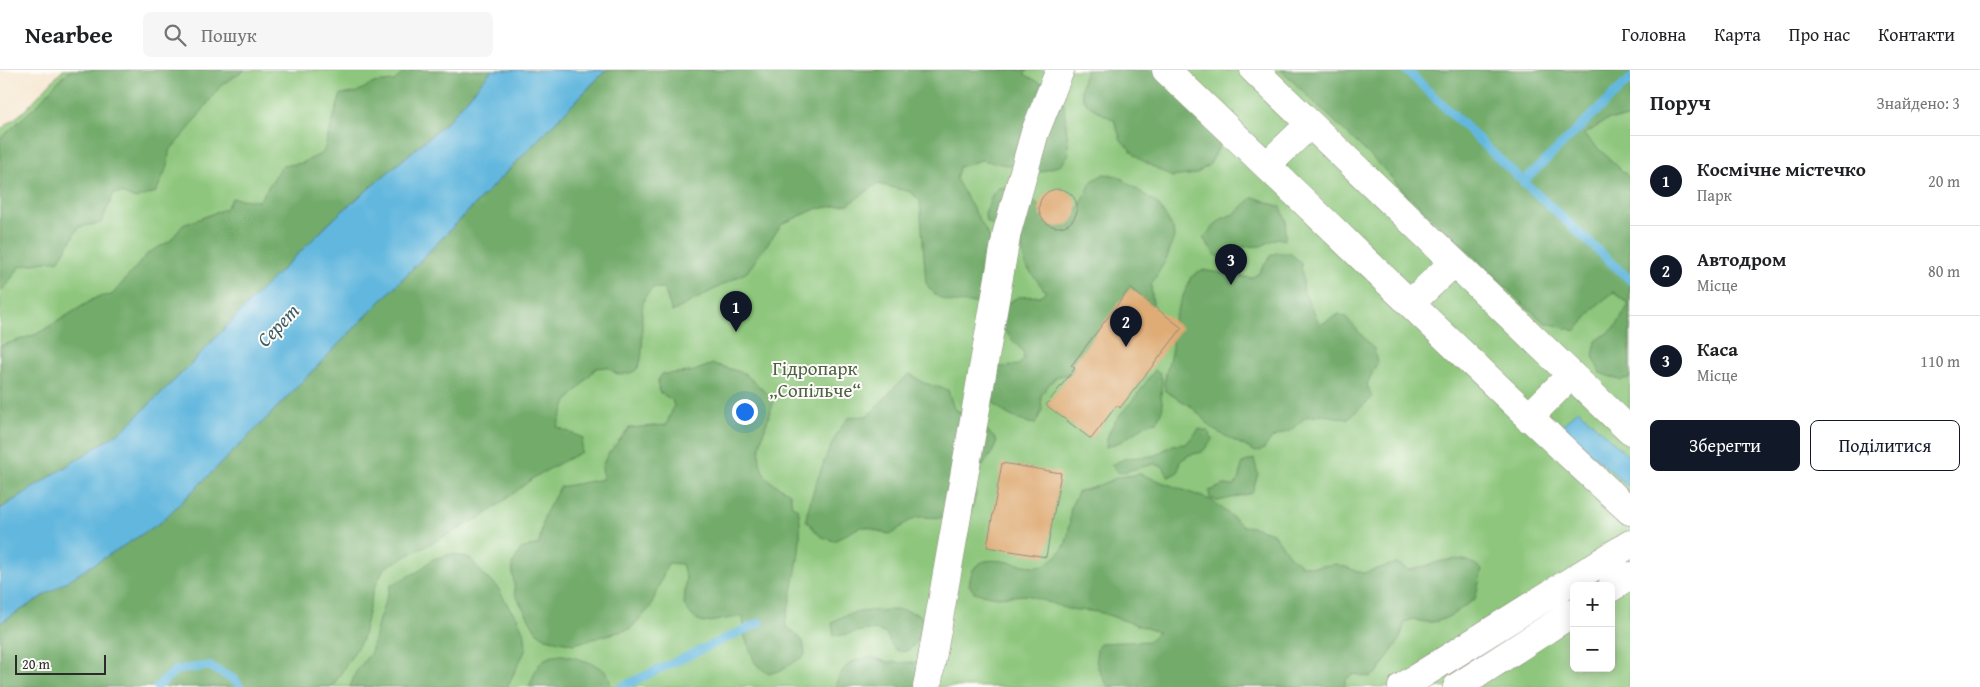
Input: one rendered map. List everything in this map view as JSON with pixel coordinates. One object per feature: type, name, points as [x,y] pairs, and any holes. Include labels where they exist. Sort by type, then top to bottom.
[{"type":"street","points":[[927,687],[1008,232],[1035,132],[1060,70]]},
{"type":"street","points":[[1166,70],[1411,303],[1528,418],[1630,511]]},
{"type":"street","points":[[1254,70],[1630,431]]},
{"type":"street","points":[[1267,165],[1310,124]]},
{"type":"street","points":[[1411,303],[1453,263]]},
{"type":"street","points":[[1528,418],[1571,375]]},
{"type":"street","points":[[1402,687],[1630,544]]},
{"type":"street","points":[[1615,585],[1630,576]]},
{"type":"street","points":[[1457,687],[1570,615]]},
{"type":"green space","name":"Гідропарк „Сопільче“","points":[[63,70],[1630,70],[1630,687],[0,687],[0,130],[23,112]]},
{"type":"green space","points":[[71,70],[245,70],[221,85],[188,130],[169,151],[168,165],[156,192],[135,199],[122,193],[114,193],[101,223],[79,227],[59,260],[20,266],[0,292],[0,139]]},
{"type":"green space","points":[[407,70],[492,70],[446,123],[339,214],[123,430],[0,509],[0,346],[37,334],[97,297],[112,295],[148,253],[170,241],[183,225],[225,209],[232,198],[259,201],[282,166],[302,163],[323,153],[341,94],[355,93],[374,83],[394,81]]},
{"type":"green space","points":[[606,70],[1028,70],[1024,74],[1058,93],[1064,104],[1069,154],[1062,164],[1041,172],[981,160],[959,167],[956,179],[990,238],[985,275],[996,284],[979,303],[949,301],[937,296],[931,290],[926,283],[920,201],[911,192],[877,184],[849,204],[816,209],[782,224],[747,272],[672,312],[664,288],[653,288],[646,296],[642,308],[642,347],[640,364],[636,370],[617,374],[607,367],[596,368],[566,403],[557,427],[583,438],[581,452],[536,476],[485,515],[384,568],[373,591],[362,640],[332,687],[0,687],[0,623],[160,522],[254,431]]},
{"type":"green space","points":[[1087,70],[1160,70],[1214,120],[1221,143],[1210,164],[1196,174],[1172,177],[1138,158],[1121,140],[1114,120],[1090,106],[1082,96],[1081,89]]},
{"type":"green space","points":[[1281,70],[1630,70],[1630,118],[1608,119],[1584,135],[1630,178],[1630,378],[1620,380],[1600,373],[1593,356],[1596,341],[1616,327],[1629,304],[1614,292],[1596,306],[1576,331],[1544,322],[1517,299],[1490,271],[1405,193],[1382,167]]},
{"type":"green space","points":[[1104,174],[1118,176],[1158,204],[1173,229],[1174,237],[1167,258],[1151,285],[1153,304],[1138,307],[1080,371],[1056,377],[1041,396],[1042,411],[1035,424],[1022,421],[1003,411],[989,396],[996,368],[1018,365],[1023,361],[1024,353],[1003,329],[1000,308],[1018,297],[1040,296],[1046,292],[1025,265],[1020,235],[1015,230],[1000,228],[986,221],[985,214],[993,193],[999,188],[1012,187],[1029,197],[1048,215],[1069,219],[1080,206],[1092,181]]},
{"type":"green space","points":[[1253,197],[1281,207],[1286,220],[1285,240],[1277,238],[1261,246],[1242,247],[1217,257],[1203,238],[1221,219],[1236,213]]},
{"type":"green space","points":[[1276,253],[1290,253],[1301,263],[1304,293],[1320,325],[1339,314],[1346,317],[1374,349],[1377,363],[1367,384],[1372,398],[1347,419],[1324,415],[1306,417],[1291,430],[1272,438],[1263,450],[1256,452],[1214,430],[1192,407],[1165,391],[1164,383],[1172,348],[1174,318],[1191,277],[1202,270],[1251,278],[1259,273],[1270,256]]},
{"type":"green space","points":[[713,364],[744,373],[772,398],[773,404],[761,443],[760,463],[763,472],[769,480],[790,493],[792,506],[798,509],[800,522],[799,551],[785,625],[803,641],[805,655],[781,671],[767,673],[755,663],[745,637],[743,616],[703,623],[692,616],[684,605],[686,577],[682,564],[668,563],[650,608],[630,629],[574,644],[546,638],[536,631],[515,594],[512,565],[521,549],[539,544],[544,516],[560,487],[603,479],[602,466],[608,454],[629,428],[666,425],[674,406],[672,400],[659,392],[658,380],[662,374],[691,372]]},
{"type":"green space","points":[[1155,370],[1160,373],[1162,380],[1161,396],[1163,407],[1157,422],[1149,423],[1120,442],[1106,447],[1113,425]]},
{"type":"green space","points":[[910,374],[924,383],[948,390],[954,409],[977,422],[997,441],[992,452],[971,482],[976,494],[970,515],[955,518],[917,517],[904,524],[894,533],[887,534],[867,527],[860,527],[834,541],[820,536],[806,520],[817,482],[836,435],[849,418],[870,414]]},
{"type":"green space","points":[[1199,429],[1208,431],[1213,439],[1202,452],[1189,455],[1180,461],[1178,472],[1169,477],[1163,467],[1154,464],[1119,473],[1111,465],[1126,458],[1153,456],[1173,445],[1186,444]]},
{"type":"green space","points":[[1254,459],[1258,474],[1252,493],[1218,501],[1210,498],[1209,491],[1224,485],[1233,486],[1240,477],[1242,463]]},
{"type":"green space","points":[[1140,474],[1213,501],[1243,526],[1273,533],[1290,556],[1301,565],[1315,567],[1336,564],[1363,573],[1397,563],[1408,570],[1446,560],[1465,560],[1482,570],[1475,599],[1439,621],[1423,622],[1413,619],[1405,622],[1400,639],[1377,673],[1369,677],[1354,674],[1347,678],[1344,687],[1109,687],[1097,666],[1096,655],[1100,643],[1149,641],[1158,632],[1099,612],[1068,609],[1027,595],[997,597],[981,594],[974,592],[969,585],[973,570],[980,563],[998,561],[1031,566],[1049,562],[1060,553],[1066,543],[1071,506],[1079,491],[1119,477]]},
{"type":"green space","points":[[452,554],[470,558],[485,577],[496,585],[517,617],[525,636],[526,649],[507,687],[350,687],[356,672],[371,652],[379,619],[391,585],[419,571],[433,559]]},
{"type":"green space","points":[[905,610],[920,615],[922,624],[917,641],[911,648],[905,651],[898,651],[892,646],[887,635],[874,630],[834,636],[832,623],[847,615],[866,611]]},
{"type":"green space","points":[[563,655],[600,667],[609,676],[610,687],[529,687],[537,668],[544,660],[548,657]]},
{"type":"green space","points":[[872,657],[887,662],[920,663],[924,687],[835,687],[848,665],[858,660]]},
{"type":"water","name":"Серет","points":[[492,70],[606,70],[254,431],[160,523],[0,623],[0,509],[123,430],[339,214],[446,123]]},
{"type":"water","points":[[1578,409],[1630,458],[1630,483],[1627,486],[1562,426]]},
{"type":"building","points":[[1058,189],[1071,195],[1077,208],[1071,221],[1058,227],[1045,221],[1039,208],[1045,195]]},
{"type":"building","points":[[1130,288],[1182,328],[1120,408],[1117,405],[1091,439],[1046,405],[1075,368],[1071,366]]},
{"type":"building","points":[[1002,463],[1061,473],[1046,557],[987,547]]},
{"type":"waterway","points":[[1406,70],[1630,280]]},
{"type":"waterway","points":[[1523,182],[1630,79]]},
{"type":"waterway","points":[[621,687],[759,623]]},
{"type":"waterway","points":[[157,687],[176,670],[209,666],[235,680],[240,687]]},
{"type":"place","name":"Каса","points":[[1231,285]]},
{"type":"place","name":"Космічне містечко","points":[[736,332]]},
{"type":"place","name":"Автодром","points":[[1126,347]]}]
